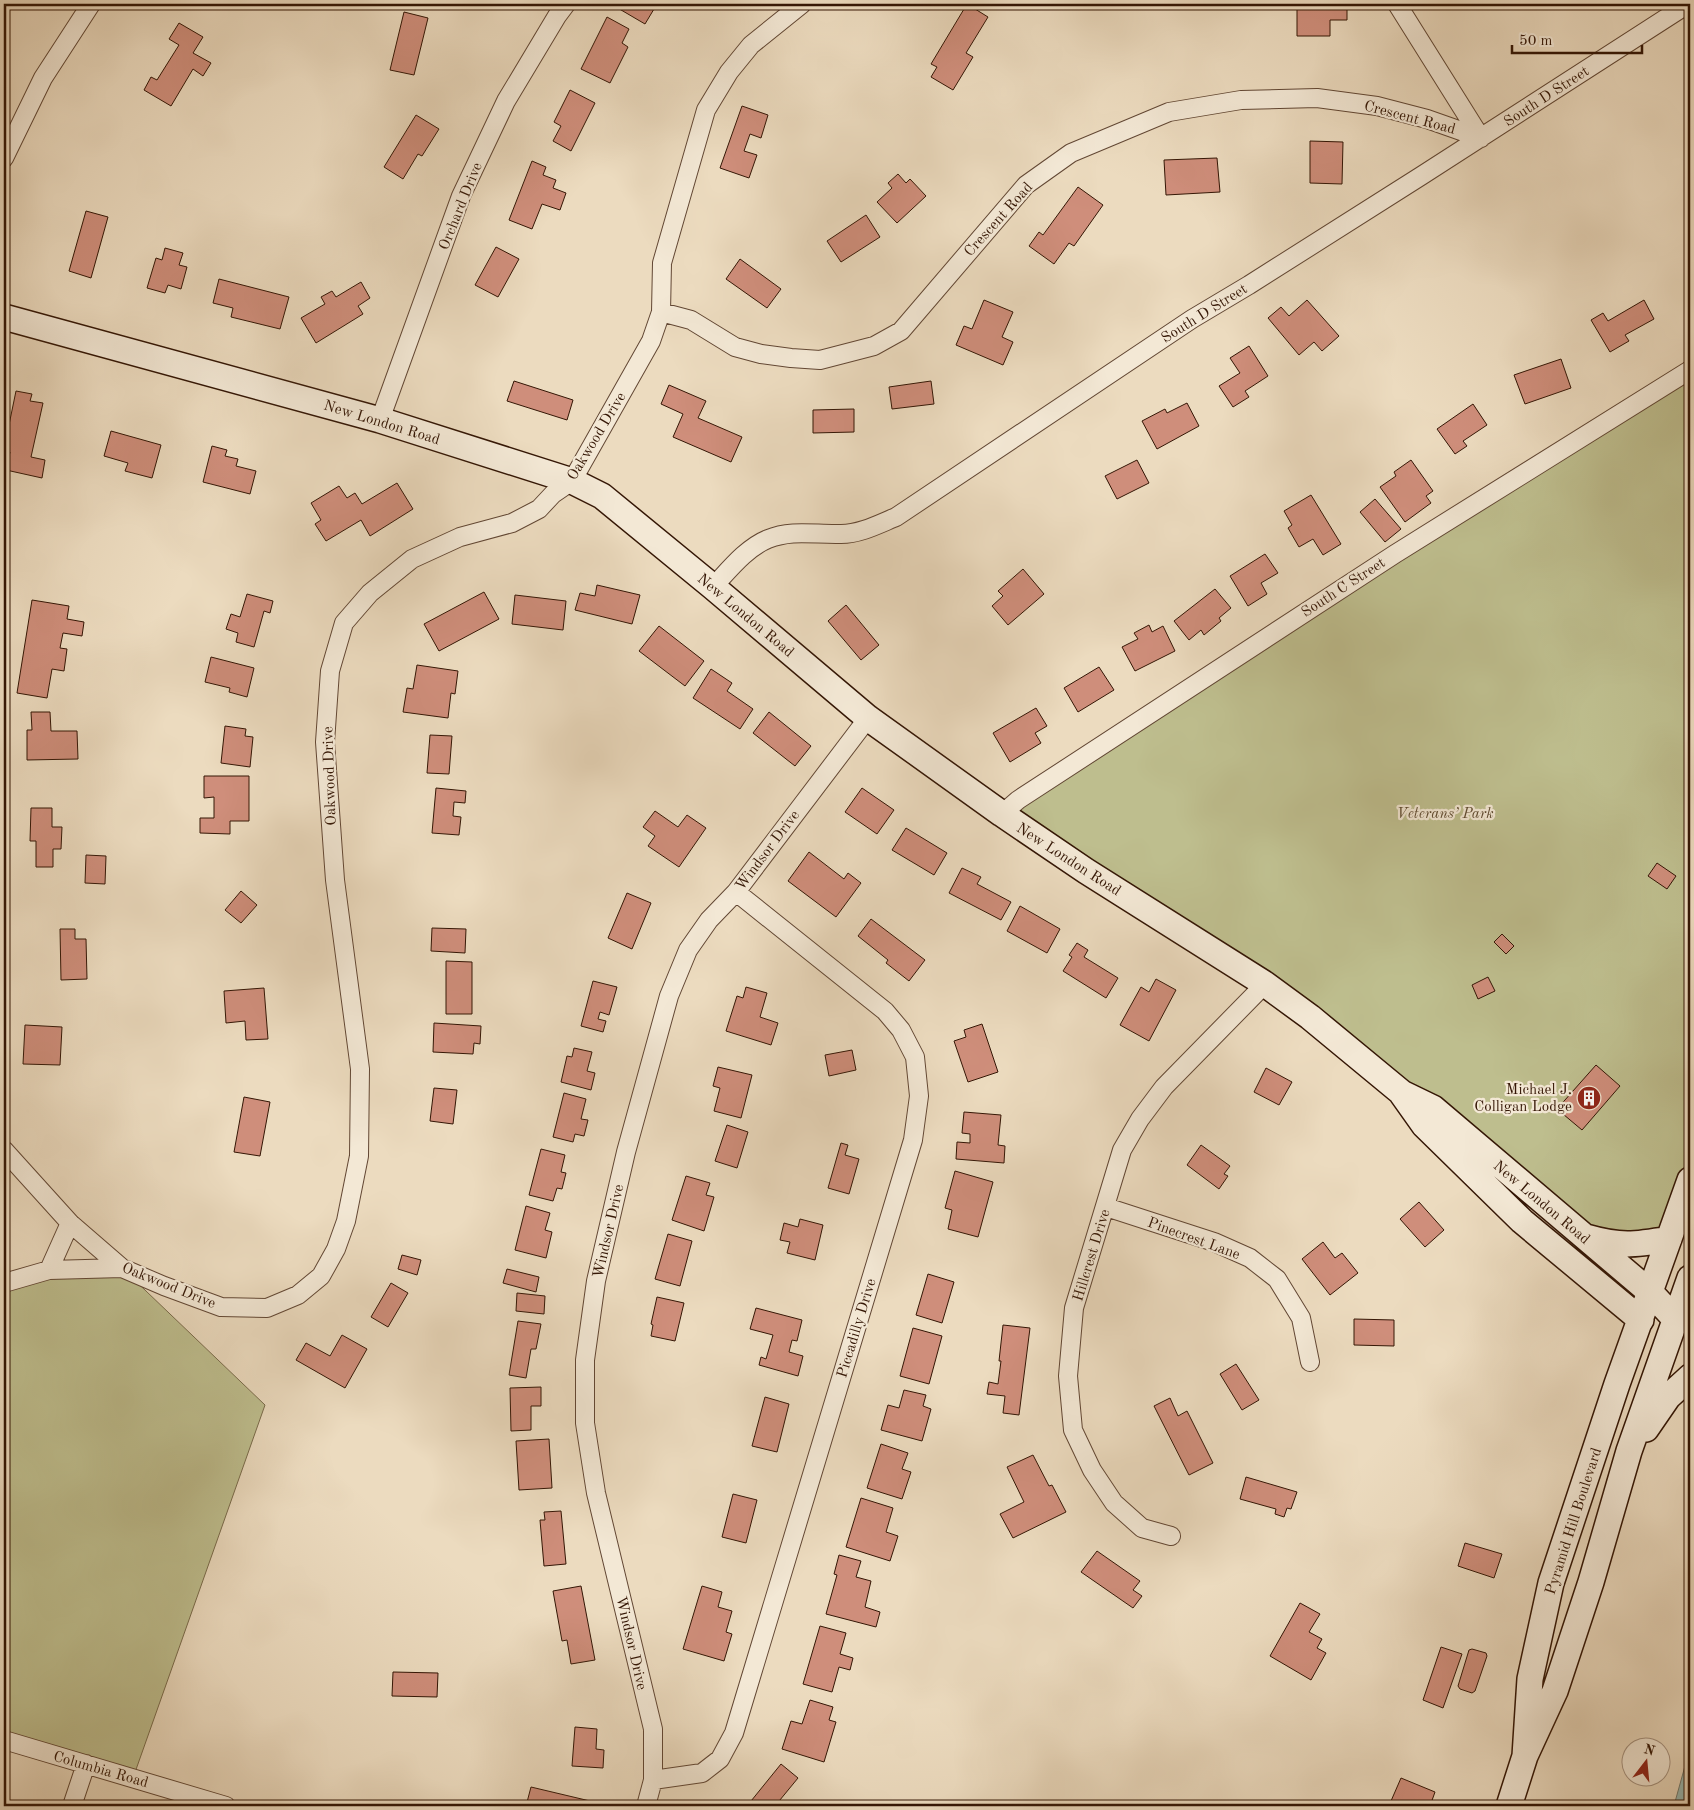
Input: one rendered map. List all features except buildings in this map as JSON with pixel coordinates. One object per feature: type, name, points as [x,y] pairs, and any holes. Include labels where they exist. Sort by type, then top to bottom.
[{"type":"street","points":[[4,158],[43,78],[91,4]]},
{"type":"street","name":"Orchard Drive","points":[[380,420],[461,196],[506,101],[566,4]]},
{"type":"street","name":"Oakwood Drive","points":[[4,1150],[70,1223],[122,1268],[164,1286],[221,1307],[267,1308],[298,1295],[321,1276],[336,1249],[346,1221],[359,1156],[360,1070],[335,880],[325,742],[330,671],[344,623],[370,593],[412,559],[460,538],[512,523],[539,509],[553,494],[572,481],[651,341],[661,312],[662,263],[706,110],[729,72],[751,45],[802,4]]},
{"type":"street","points":[[1397,4],[1481,138]]},
{"type":"street","name":"South D Street","points":[[713,587],[742,556],[768,539],[793,532],[843,534],[867,528],[896,517],[1192,319],[1481,138],[1679,6]]},
{"type":"street","name":"Crescent Road","points":[[661,312],[691,320],[735,347],[761,354],[820,360],[874,346],[901,330],[1026,185],[1071,153],[1169,112],[1241,100],[1317,98],[1377,106],[1427,119],[1481,138]]},
{"type":"street","name":"New London Road","points":[[4,317],[380,420],[572,481],[602,496],[868,718],[1002,814],[1086,871],[1265,984],[1310,1017],[1402,1093],[1433,1108],[1581,1236],[1651,1293],[1683,1324]]},
{"type":"street","name":"South C Street","points":[[1002,814],[1018,800],[1395,554],[1690,370]]},
{"type":"street","name":"Windsor Drive","points":[[646,1806],[653,1780],[653,1729],[596,1493],[585,1423],[585,1360],[596,1281],[626,1152],[669,996],[688,950],[709,920],[736,892],[868,718]]},
{"type":"street","name":"Piccadilly Drive","points":[[653,1780],[702,1773],[720,1759],[734,1733],[913,1140],[919,1096],[915,1057],[901,1030],[885,1011],[736,892]]},
{"type":"street","name":"Hillcrest Drive","points":[[1171,1536],[1142,1528],[1114,1503],[1092,1470],[1073,1430],[1068,1376],[1074,1308],[1122,1150],[1140,1119],[1164,1087],[1265,984]]},
{"type":"street","name":"New London Road","points":[[1402,1093],[1424,1126],[1522,1221],[1641,1320]]},
{"type":"street","name":"Pyramid Hill Boulevard","points":[[1525,1756],[1530,1679],[1551,1583],[1617,1384],[1690,1180]]},
{"type":"street","name":"Pinecrest Lane","points":[[1106,1207],[1214,1242],[1250,1258],[1277,1279],[1301,1318],[1310,1362]]},
{"type":"street","points":[[49,1270],[70,1223]]},
{"type":"street","points":[[1581,1236],[1620,1245],[1669,1239]]},
{"type":"street","points":[[4,1283],[49,1270],[122,1268]]},
{"type":"street","name":"Pyramid Hill Boulevard","points":[[1509,1806],[1525,1756],[1555,1690],[1591,1582],[1629,1451],[1683,1324],[1690,1278]]},
{"type":"street","points":[[1641,1320],[1683,1324]]},
{"type":"street","points":[[1629,1451],[1668,1397],[1690,1378]]},
{"type":"street","name":"Columbia Road","points":[[4,1740],[226,1806]]},
{"type":"street","points":[[72,1806],[86,1764]]},
{"type":"green space","name":"Veterans’ Park","points":[[1690,370],[1690,1180],[1669,1239],[1609,1243],[1433,1108],[1002,814]]},
{"type":"green space","points":[[122,1268],[265,1405],[133,1778],[4,1740],[4,1283]]},
{"type":"water","points":[[1690,1748],[1690,1806],[1674,1806],[1675,1802]]},
{"type":"place","name":"Michael J. Colligan Lodge","points":[[1589,1098]]}]
